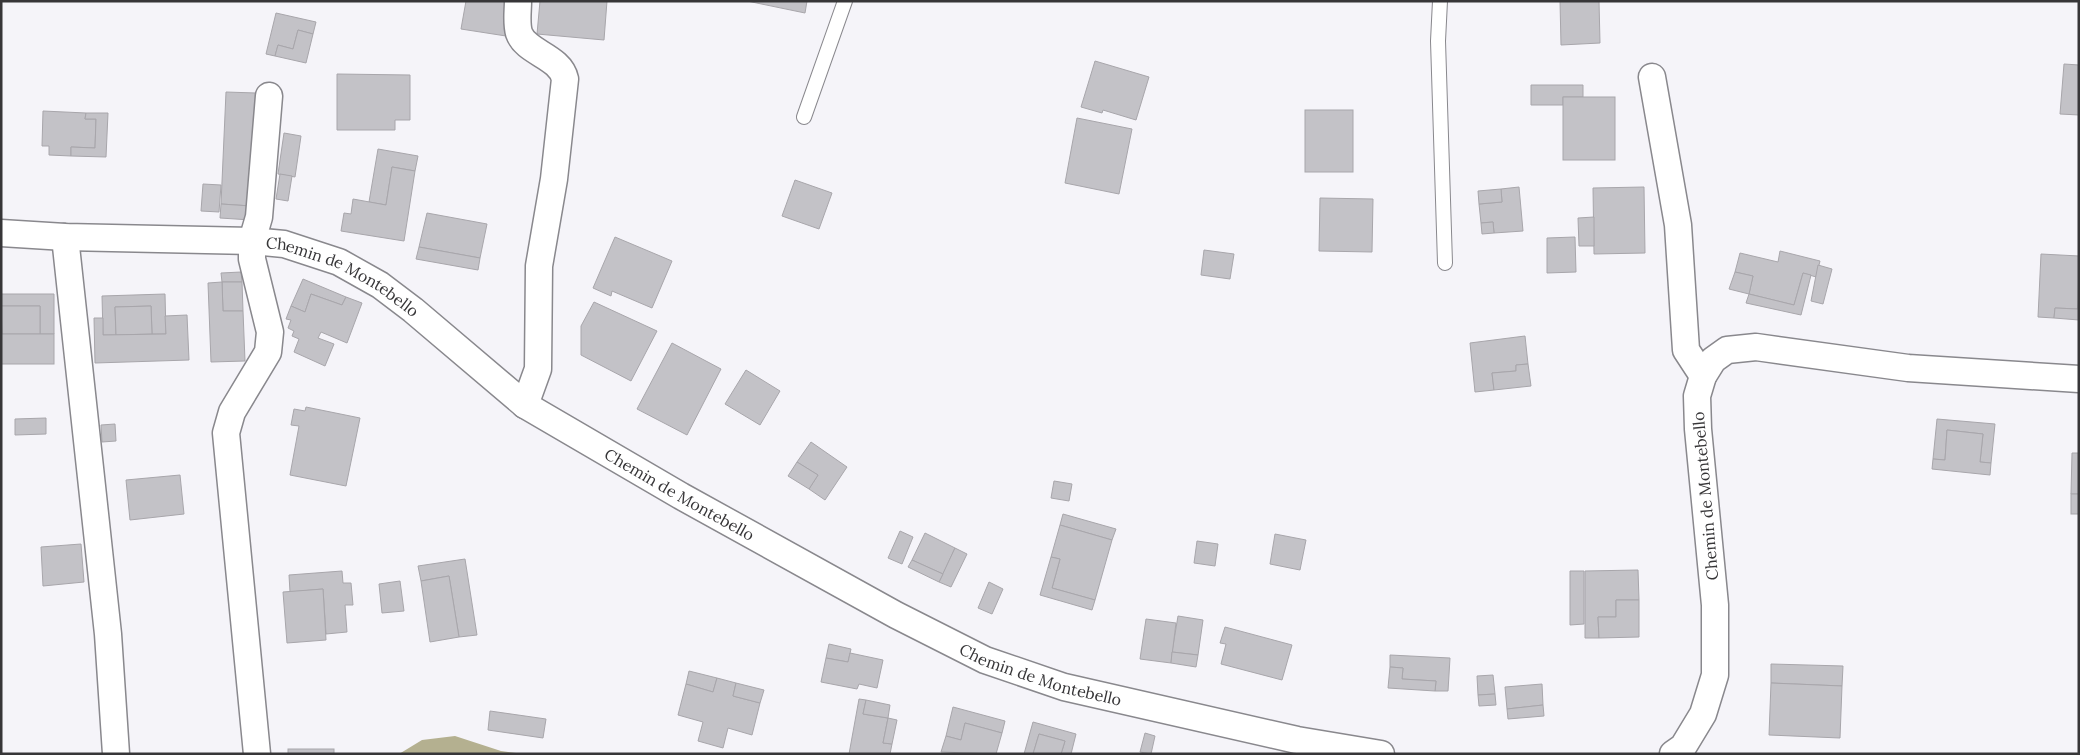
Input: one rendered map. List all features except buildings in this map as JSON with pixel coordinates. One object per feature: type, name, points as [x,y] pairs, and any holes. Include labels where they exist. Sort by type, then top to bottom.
[{"type":"street","points":[[518,1],[518,25],[522,38],[560,67],[565,79],[554,179],[539,266],[538,369],[525,405]]},
{"type":"street","points":[[1652,77],[1678,225],[1686,350],[1703,376]]},
{"type":"street","points":[[257,754],[226,433],[232,412],[268,352],[270,332],[252,259],[252,241],[259,217],[269,96]]},
{"type":"street","name":"Chemin de Montebello","points":[[1,233],[65,237],[252,241],[284,244],[338,262],[380,285],[413,310],[525,405],[698,506],[896,615],[985,660],[1064,687],[1297,740],[1380,754]]},
{"type":"street","points":[[65,237],[108,634],[116,754]]},
{"type":"street","name":"Chemin de Montebello","points":[[1673,754],[1684,746],[1703,714],[1715,675],[1715,605],[1698,429],[1698,396],[1703,376],[1713,360],[1727,350],[1756,347],[1908,368],[2079,379]]},
{"type":"lane","points":[[804,117],[845,1]]},
{"type":"lane","points":[[1440,1],[1438,41],[1445,263]]},
{"type":"shaded area","points":[[455,736],[501,751],[524,754],[399,754],[422,740]]}]
